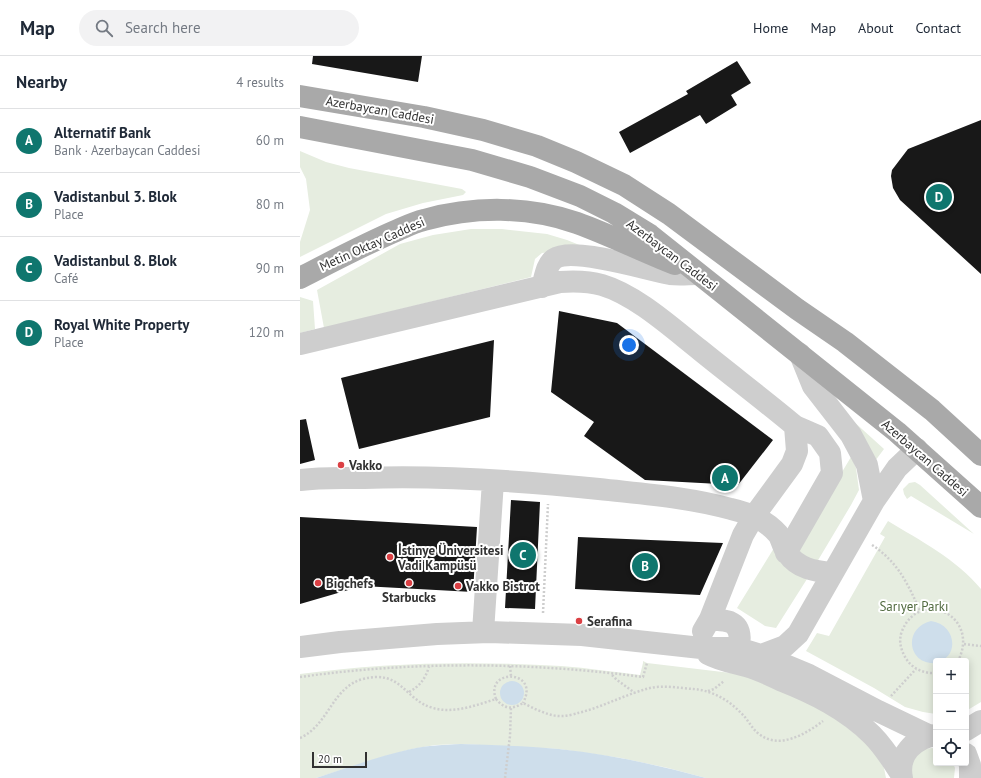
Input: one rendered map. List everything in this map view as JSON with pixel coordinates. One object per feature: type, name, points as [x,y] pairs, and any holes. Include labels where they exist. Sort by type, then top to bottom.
[{"type":"main road","name":"Azerbaycan Caddesi","points":[[305,96],[424,117],[484,130],[537,146],[624,184],[669,214],[797,309],[845,342],[932,410],[981,455]]},
{"type":"main road","name":"Azerbaycan Caddesi","points":[[300,127],[472,160],[530,177],[580,196],[614,213],[650,235],[800,354],[897,432],[981,507]]},
{"type":"main road","name":"Metin Oktay Caddesi","points":[[300,278],[379,238],[423,220],[449,214],[480,210],[508,209],[532,212],[576,223],[698,274]]},
{"type":"street","points":[[542,287],[549,264],[553,260],[564,256],[586,256],[617,261],[672,274],[698,274]]},
{"type":"street","points":[[300,344],[560,282],[588,282],[603,285],[634,300],[751,390],[795,426],[818,436],[830,453],[832,473],[786,553]]},
{"type":"street","points":[[800,354],[813,386],[851,435],[867,465],[874,501]]},
{"type":"street","points":[[700,648],[703,630],[710,619],[743,536],[754,516],[792,464],[797,451],[795,426]]},
{"type":"street","points":[[734,663],[785,646],[798,634],[874,501],[896,468],[917,449]]},
{"type":"street","points":[[300,480],[404,476],[453,477],[549,484],[702,502],[754,516],[767,524],[779,535],[786,553],[802,566],[816,571],[832,573]]},
{"type":"street","points":[[483,632],[493,480]]},
{"type":"street","points":[[710,619],[728,622],[735,625],[739,632],[740,641],[734,663]]},
{"type":"street","points":[[300,647],[437,634],[483,632],[582,635],[700,648],[734,663],[755,669],[800,688],[852,717],[872,734],[887,752],[901,776]]},
{"type":"street","points":[[761,655],[809,675],[878,711],[933,736]]},
{"type":"street","points":[[969,728],[981,721]]},
{"type":"street","points":[[901,776],[902,760],[907,750],[916,742],[933,736]]},
{"type":"street","points":[[971,778],[975,766],[981,756]]},
{"type":"street","points":[[969,762],[971,778]]},
{"type":"path","points":[[542,634],[549,484]]},
{"type":"path","points":[[854,534],[874,546],[897,569],[907,582],[920,611]]},
{"type":"path","points":[[933,673],[924,672],[916,669],[908,662],[903,654],[900,644],[901,634],[905,624],[911,617],[920,611],[934,609],[947,613],[955,618],[964,634],[964,644],[960,658]]},
{"type":"path","points":[[964,644],[981,646]]},
{"type":"path","points":[[300,677],[334,672],[429,667],[510,666],[566,669],[643,677],[647,663],[654,664]]},
{"type":"path","points":[[708,692],[714,689],[734,663]]},
{"type":"path","points":[[510,666],[511,676]]},
{"type":"path","points":[[409,692],[418,687],[427,674],[429,667]]},
{"type":"path","points":[[878,711],[916,669]]},
{"type":"path","points":[[612,674],[617,680],[635,693]]},
{"type":"path","points":[[511,676],[524,681],[527,687],[526,697],[523,703],[518,707],[504,707],[496,699],[494,686],[499,680],[511,676]]},
{"type":"path","points":[[300,738],[308,734],[317,726],[341,692],[363,679],[377,678],[396,681],[417,701],[434,709],[444,710],[460,708],[496,699]]},
{"type":"path","points":[[523,703],[545,713],[563,716],[590,710],[651,688],[696,689],[708,692],[731,703],[760,735],[770,739],[781,740],[796,738],[827,719]]},
{"type":"path","points":[[505,778],[510,736],[511,708]]},
{"type":"green space","points":[[300,151],[326,162],[349,168],[462,189],[466,192],[463,195],[423,203],[386,214],[300,257],[300,242],[310,210],[306,179],[300,167]]},
{"type":"green space","points":[[471,229],[502,229],[547,234],[587,248],[542,253],[535,259],[531,277],[324,328],[317,290],[400,244],[433,235]]},
{"type":"green space","points":[[300,297],[313,301],[315,329],[300,333]]},
{"type":"green space","points":[[841,410],[884,449],[875,461]]},
{"type":"green space","points":[[851,457],[856,468],[859,490],[817,562],[803,558],[797,547]]},
{"type":"green space","points":[[915,482],[974,534],[911,496],[907,499],[903,489],[909,483]]},
{"type":"green space","name":"Sarıyer Parkı","points":[[888,521],[925,543],[949,560],[971,578],[981,589],[981,702],[969,709],[969,658],[933,658],[933,714],[905,707],[874,688],[806,651],[817,633],[829,636],[885,537],[880,534]]},
{"type":"green space","points":[[774,548],[807,579],[776,628],[765,626],[737,608]]},
{"type":"green space","points":[[643,661],[647,663],[731,673],[756,679],[818,703],[873,749],[884,768],[886,778],[706,778],[621,758],[559,749],[461,744],[435,745],[412,749],[316,778],[300,778],[300,674],[398,665],[496,663],[561,666],[640,675]]},
{"type":"green space","points":[[933,748],[933,766],[954,766],[954,778],[908,778],[912,758],[925,749]]},
{"type":"water","points":[[931,621],[940,624],[947,629],[951,635],[952,642],[951,649],[948,655],[944,658],[933,658],[933,663],[927,662],[919,659],[914,653],[912,638],[922,625]]},
{"type":"water","points":[[512,681],[521,684],[524,693],[521,702],[512,705],[503,702],[500,693],[503,684]]},
{"type":"water","points":[[461,744],[534,747],[578,751],[633,760],[706,778],[316,778],[411,749]]},
{"type":"building","points":[[313,56],[422,56],[418,82],[312,64]]},
{"type":"building","points":[[737,61],[751,83],[731,95],[737,105],[706,124],[700,115],[630,153],[619,132],[688,94],[686,91]]},
{"type":"building","points":[[981,120],[981,274],[900,200],[893,188],[891,176],[892,170],[908,149]]},
{"type":"building","points":[[559,311],[617,323],[773,440],[738,485],[645,480],[584,436],[594,422],[551,392]]},
{"type":"building","points":[[494,340],[490,417],[359,449],[341,378]]},
{"type":"building","points":[[306,419],[315,460],[300,464],[300,420]]},
{"type":"building","points":[[511,500],[540,502],[535,609],[505,608]]},
{"type":"building","name":"İstinye Üniversitesi Vadi Kampüsü","points":[[300,517],[477,527],[473,592],[362,586],[300,604]]},
{"type":"building","points":[[578,537],[723,543],[700,595],[575,589]]},
{"type":"place","name":"Royal White Property","points":[[939,197]]},
{"type":"place","name":"Vakko","points":[[341,465]]},
{"type":"place","name":"Alternatif Bank","points":[[725,478]]},
{"type":"place","name":"Vadistanbul 8. Blok","points":[[523,555]]},
{"type":"place","name":"İstinye Üniversitesi Vadi Kampüsü","points":[[390,557]]},
{"type":"place","name":"Vadistanbul 3. Blok","points":[[645,566]]},
{"type":"place","name":"Bigchefs","points":[[318,583]]},
{"type":"place","name":"Starbucks","points":[[409,583]]},
{"type":"place","name":"Vakko Bistrot","points":[[458,586]]},
{"type":"place","name":"Serafina","points":[[579,621]]}]
